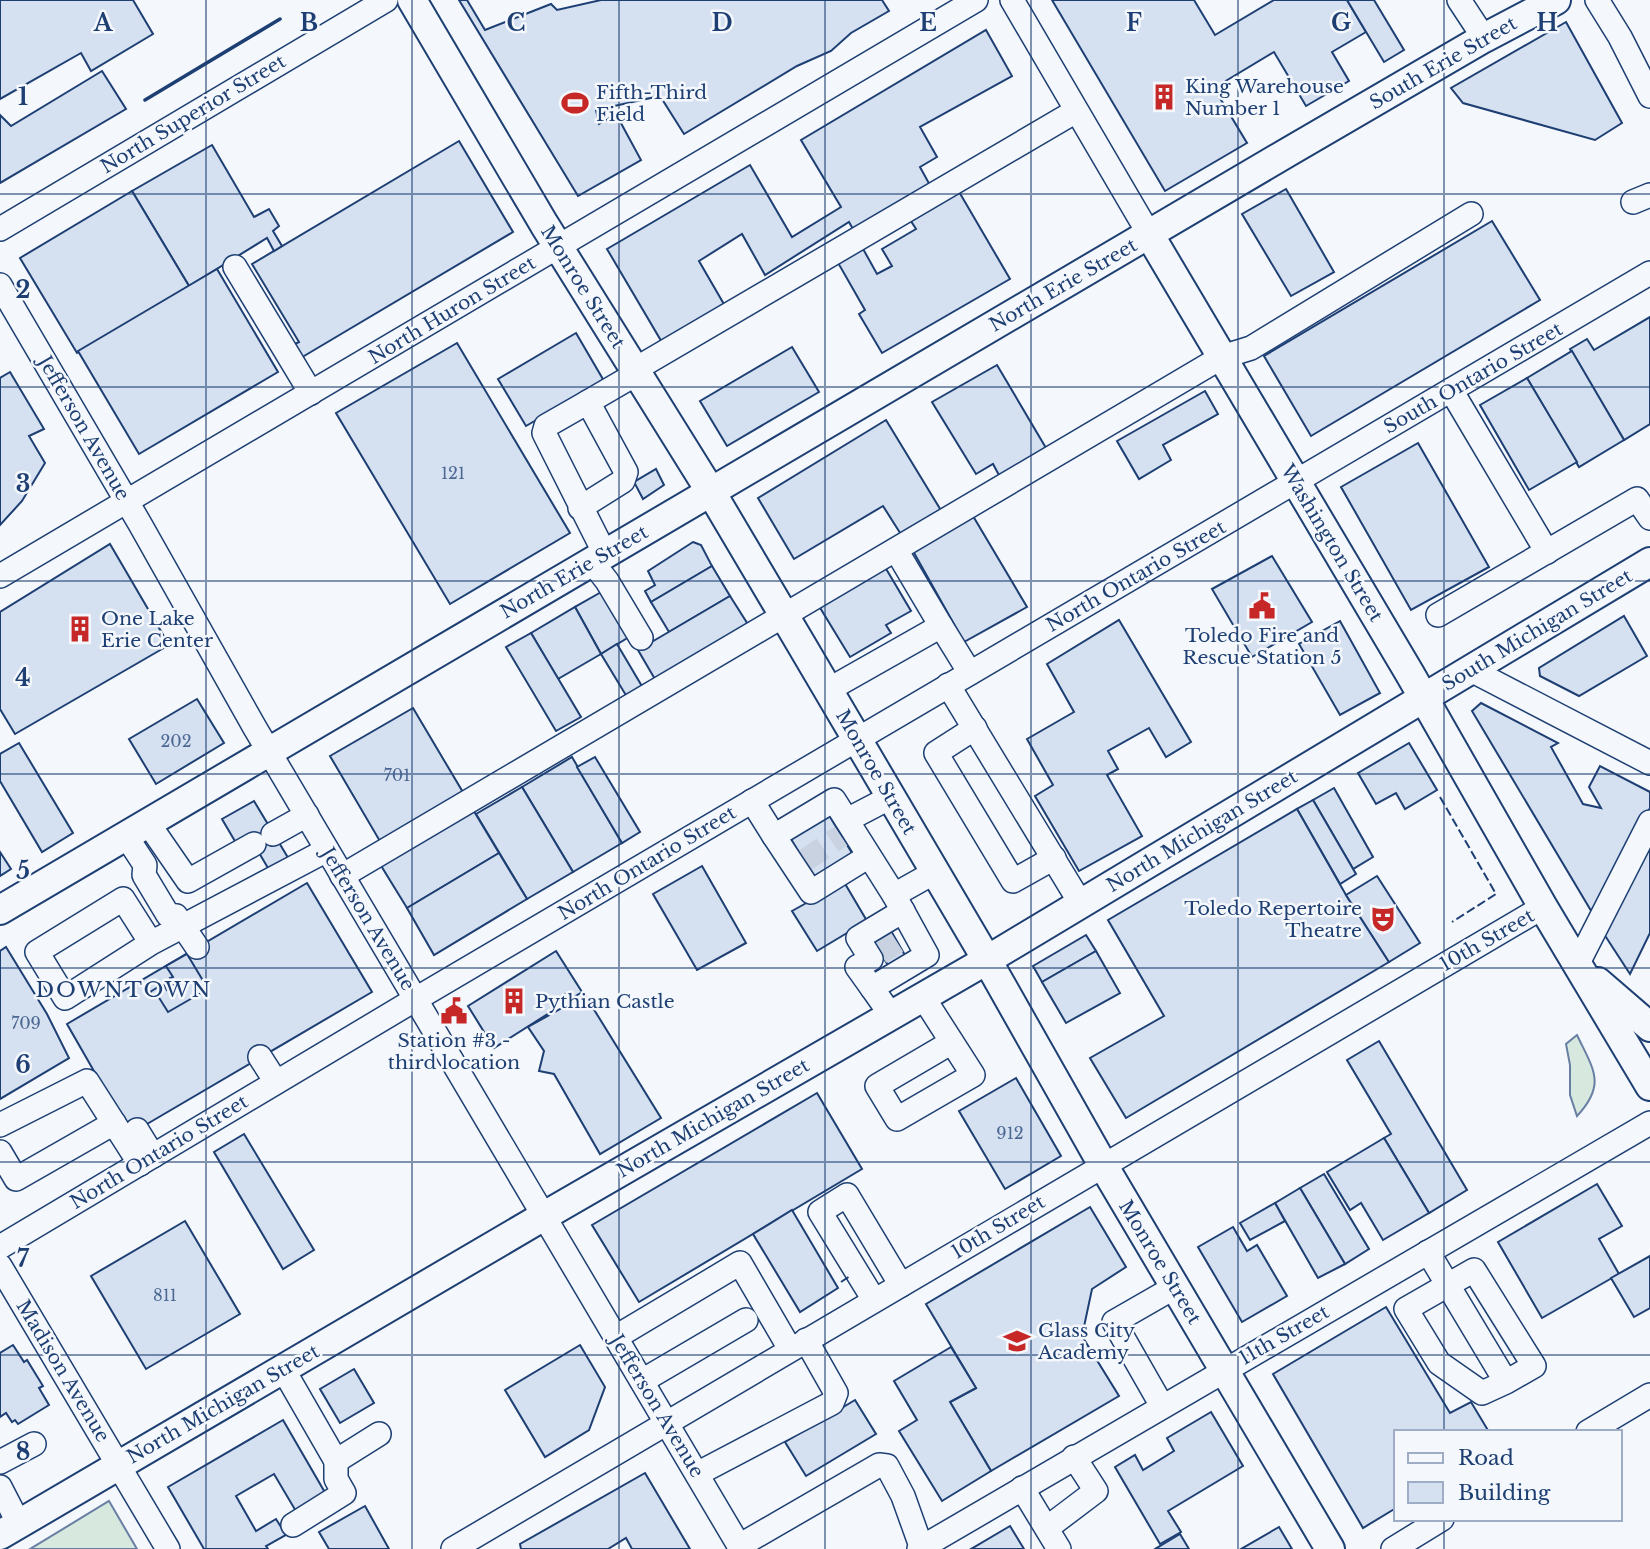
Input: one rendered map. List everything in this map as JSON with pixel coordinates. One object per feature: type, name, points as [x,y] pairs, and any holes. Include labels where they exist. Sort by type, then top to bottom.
[{"type":"main road","name":"Monroe Street","points":[[412,0],[559,247],[711,492],[1330,1549]]},
{"type":"main road","name":"South Erie Street","points":[[1149,234],[1484,38],[1556,0]]},
{"type":"main road","name":"Washington Street","points":[[1149,234],[1650,1086]]},
{"type":"main road","name":"North Erie Street","points":[[0,910],[1149,234]]},
{"type":"main road","name":"South Michigan Street","points":[[1424,698],[1650,562]]},
{"type":"main road","name":"North Michigan Street","points":[[9,1529],[987,960],[1424,698]]},
{"type":"main road","points":[[1578,963],[1650,1027]]},
{"type":"street","name":"North Superior Street","points":[[0,229],[386,0]]},
{"type":"street","name":"North Huron Street","points":[[0,576],[976,0]]},
{"type":"street","name":"Washington Street","points":[[1012,0],[1149,234]]},
{"type":"street","points":[[1459,0],[1484,38]]},
{"type":"street","points":[[1597,0],[1620,37],[1650,96]]},
{"type":"street","points":[[641,638],[607,581],[580,508],[544,433],[546,426],[1076,111]]},
{"type":"street","points":[[342,876],[1222,358],[1251,348],[1471,215]]},
{"type":"street","points":[[235,267],[311,393]]},
{"type":"street","name":"South Ontario Street","points":[[1296,482],[1650,274]]},
{"type":"street","name":"Jefferson Avenue","points":[[0,285],[269,752],[740,1547]]},
{"type":"street","points":[[1451,390],[1547,552]]},
{"type":"street","points":[[580,508],[623,481],[626,472],[588,402]]},
{"type":"street","name":"North Ontario Street","points":[[0,1247],[416,999],[1296,482]]},
{"type":"street","points":[[1438,615],[1637,499],[1650,518]]},
{"type":"street","points":[[896,550],[970,673]]},
{"type":"street","points":[[828,690],[941,626]]},
{"type":"street","points":[[1469,669],[1650,763]]},
{"type":"street","points":[[948,685],[1081,904]]},
{"type":"street","points":[[975,729],[936,753],[1013,881],[1054,858]]},
{"type":"street","points":[[847,828],[891,797]]},
{"type":"street","points":[[774,836],[834,800],[847,828],[869,856],[898,903],[891,947]]},
{"type":"street","points":[[752,801],[774,836],[799,863],[811,892],[869,856]]},
{"type":"street","points":[[137,829],[188,881],[307,815]]},
{"type":"street","points":[[1578,963],[1650,822]]},
{"type":"street","points":[[137,829],[145,865],[144,875],[168,915],[180,921],[197,947]]},
{"type":"street","points":[[254,844],[255,888]]},
{"type":"street","points":[[151,943],[124,899],[37,952],[65,998],[151,943],[180,921],[255,888],[327,850]]},
{"type":"street","points":[[872,988],[926,955],[858,938],[935,872]]},
{"type":"street","name":"10th Street","points":[[453,1549],[1544,907]]},
{"type":"street","points":[[891,947],[857,967],[891,1015]]},
{"type":"street","points":[[923,997],[952,1042]]},
{"type":"street","points":[[260,1057],[276,1083]]},
{"type":"street","points":[[0,1125],[87,1081],[101,1095],[114,1123],[146,1160]]},
{"type":"street","points":[[0,1152],[16,1179],[114,1123]]},
{"type":"street","name":"11th Street","points":[[920,1548],[1650,1123]]},
{"type":"street","points":[[137,1130],[146,1160]]},
{"type":"street","points":[[874,1300],[820,1212],[847,1195],[901,1285]]},
{"type":"street","points":[[1428,1252],[1506,1382]]},
{"type":"street","points":[[858,1274],[885,1259]]},
{"type":"street","points":[[616,1338],[740,1263],[836,1393],[832,1403],[697,1474]]},
{"type":"street","name":"Madison Avenue","points":[[0,1266],[168,1549]]},
{"type":"street","points":[[1474,1270],[1534,1366],[1506,1382],[1482,1393],[1439,1363],[1406,1309],[1474,1270]]},
{"type":"street","points":[[1162,1406],[1114,1322],[1175,1287]]},
{"type":"street","points":[[642,1381],[746,1320]]},
{"type":"street","points":[[282,1369],[336,1461],[336,1479],[344,1493],[293,1525]]},
{"type":"street","points":[[1591,1430],[1650,1395]]},
{"type":"street","points":[[336,1461],[379,1433]]},
{"type":"street","points":[[3,1453],[34,1444]]},
{"type":"street","points":[[1047,1528],[1096,1492],[1074,1457]]},
{"type":"street","points":[[740,1547],[879,1465],[887,1466],[903,1496],[920,1548]]},
{"type":"street","points":[[0,1487],[9,1529]]},
{"type":"street","points":[[1022,1488],[1059,1549]]},
{"type":"street","points":[[1393,1549],[1439,1521]]},
{"type":"shaded area","points":[[1577,1035],[1592,1067],[1594,1085],[1592,1095],[1577,1116],[1570,1095],[1570,1065],[1566,1044]]},
{"type":"shaded area","points":[[109,1501],[137,1549],[30,1549]]},
{"type":"building","points":[[0,0],[133,0],[153,34],[91,71],[81,53],[0,99]]},
{"type":"building","name":"Fifth-Third Field","points":[[459,0],[467,0],[485,30],[551,4],[557,10],[601,0],[882,0],[889,11],[851,33],[831,51],[797,66],[684,134],[660,96],[596,110],[599,124],[616,114],[641,160],[578,196]]},
{"type":"building","name":"King Warehouse Number 1","points":[[1052,0],[1194,0],[1215,35],[1274,0],[1347,0],[1366,32],[1332,52],[1349,81],[1306,106],[1274,52],[1214,88],[1247,143],[1165,191]]},
{"type":"building","points":[[1347,0],[1374,0],[1404,50],[1384,62]]},
{"type":"building","points":[[1566,22],[1622,123],[1595,140],[1463,103],[1451,88]]},
{"type":"building","points":[[986,30],[1012,76],[920,127],[937,157],[920,167],[931,187],[854,231],[849,222],[765,275],[742,234],[699,261],[725,306],[663,344],[607,249],[750,165],[792,237],[841,207],[801,140]]},
{"type":"building","points":[[102,71],[126,109],[0,183],[0,115],[11,126]]},
{"type":"building","points":[[459,141],[513,232],[299,359],[291,346],[299,342],[252,264]]},
{"type":"building","points":[[212,145],[254,217],[269,209],[279,226],[273,231],[282,246],[274,251],[267,238],[189,286],[132,191]]},
{"type":"building","points":[[1286,189],[1334,272],[1291,296],[1242,214]]},
{"type":"building","points":[[958,190],[1010,279],[882,353],[859,314],[865,310],[837,261],[862,247],[877,274],[892,266],[882,249],[916,229],[909,218]]},
{"type":"building","points":[[132,191],[189,286],[77,353],[20,258]]},
{"type":"building","points":[[1492,221],[1540,300],[1311,436],[1264,356]]},
{"type":"building","points":[[217,269],[278,372],[139,454],[78,351]]},
{"type":"building","points":[[1650,317],[1650,424],[1624,440],[1570,349],[1587,339],[1594,350]]},
{"type":"building","points":[[576,333],[604,381],[526,426],[498,379]]},
{"type":"building","points":[[457,343],[570,533],[450,604],[336,413]]},
{"type":"building","points":[[792,347],[819,392],[727,446],[700,401]]},
{"type":"building","points":[[1572,351],[1624,440],[1579,467],[1527,378]]},
{"type":"building","points":[[997,365],[1046,448],[1000,477],[993,464],[976,474],[932,402]]},
{"type":"building","points":[[10,372],[44,429],[29,436],[45,463],[22,501],[0,525],[0,378]]},
{"type":"building","points":[[1527,378],[1577,462],[1529,490],[1480,405]]},
{"type":"building","points":[[1205,391],[1218,414],[1163,445],[1171,460],[1139,479],[1117,441]]},
{"type":"building","points":[[886,420],[942,512],[902,536],[883,506],[794,559],[758,498]]},
{"type":"building","points":[[1418,443],[1489,567],[1411,610],[1341,487]]},
{"type":"building","points":[[656,469],[664,485],[643,499],[634,482]]},
{"type":"building","points":[[973,516],[1027,607],[964,642],[913,551]]},
{"type":"building","points":[[693,542],[701,545],[712,566],[651,602],[645,591],[655,585],[648,571]]},
{"type":"building","name":"One Lake Erie Center","points":[[110,544],[169,645],[15,734],[0,709],[0,612]]},
{"type":"building","name":"Toledo Fire and Rescue Station 5","points":[[1272,556],[1312,622],[1252,657],[1212,589]]},
{"type":"building","points":[[712,566],[730,596],[669,632],[651,602]]},
{"type":"building","points":[[885,567],[911,611],[886,625],[891,633],[850,657],[819,606]]},
{"type":"building","points":[[603,591],[629,637],[601,654],[575,607]]},
{"type":"building","points":[[730,596],[749,626],[656,681],[638,650]]},
{"type":"building","points":[[575,607],[601,654],[558,679],[531,633]]},
{"type":"building","points":[[1624,616],[1647,656],[1579,696],[1540,676],[1539,668]]},
{"type":"building","points":[[1119,620],[1191,742],[1166,757],[1149,728],[1108,751],[1118,769],[1107,775],[1142,836],[1079,871],[1035,796],[1053,785],[1027,739],[1074,712],[1047,664]]},
{"type":"building","points":[[1340,621],[1380,693],[1340,715],[1299,644]]},
{"type":"building","points":[[531,633],[581,717],[556,731],[506,647]]},
{"type":"building","points":[[617,644],[643,688],[627,697],[601,654]]},
{"type":"building","points":[[197,699],[224,743],[156,784],[129,739]]},
{"type":"building","points":[[1481,703],[1558,743],[1551,747],[1583,804],[1601,808],[1589,787],[1600,766],[1650,792],[1650,808],[1597,911],[1593,914],[1472,711]]},
{"type":"building","points":[[413,708],[464,794],[381,843],[330,756]]},
{"type":"building","points":[[19,743],[73,833],[42,852],[0,781],[0,754]]},
{"type":"building","points":[[1409,743],[1437,790],[1405,809],[1396,793],[1376,804],[1358,773]]},
{"type":"building","points":[[572,757],[622,843],[573,872],[522,787]]},
{"type":"building","points":[[595,757],[640,832],[622,843],[577,767]]},
{"type":"building","points":[[522,787],[573,872],[527,899],[476,814]]},
{"type":"building","points":[[1334,788],[1373,857],[1353,869],[1313,800]]},
{"type":"building","points":[[1313,800],[1356,874],[1340,884],[1297,809]]},
{"type":"building","points":[[254,801],[290,861],[271,873],[249,836],[236,843],[222,819]]},
{"type":"building","points":[[472,808],[499,853],[407,908],[380,864]]},
{"type":"building","points":[[1297,809],[1346,895],[1389,962],[1126,1118],[1090,1058],[1164,1016],[1108,920]]},
{"type":"building","points":[[827,812],[855,858],[816,881],[788,834]]},
{"type":"building","points":[[1650,838],[1650,933],[1630,974],[1602,931]]},
{"type":"building","points":[[0,852],[11,869],[0,876]]},
{"type":"building","points":[[499,853],[527,899],[434,955],[407,908]]},
{"type":"building","points":[[702,866],[746,943],[697,970],[653,894]]},
{"type":"building","name":"Toledo Repertoire Theatre","points":[[1377,876],[1420,943],[1389,962],[1346,895]]},
{"type":"building","points":[[844,882],[867,921],[817,951],[792,911]]},
{"type":"building","points":[[307,883],[372,992],[130,1134],[67,1024]]},
{"type":"building","points":[[887,924],[906,957],[889,967],[869,934]]},
{"type":"building","points":[[1086,935],[1096,951],[1042,982],[1033,966]]},
{"type":"building","points":[[6,947],[47,1014],[69,1058],[0,1099],[0,951]]},
{"type":"building","name":"Pythian Castle","points":[[556,951],[582,992],[571,999],[567,993],[550,1003],[554,1010],[494,1048],[468,1006]]},
{"type":"building","points":[[1096,951],[1120,993],[1066,1023],[1042,982]]},
{"type":"building","points":[[187,954],[208,989],[168,1012],[158,996],[154,998],[150,992],[163,984],[167,990],[174,985],[170,978],[173,977],[166,966]]},
{"type":"building","points":[[585,995],[661,1118],[600,1154],[554,1074],[539,1071],[544,1051],[528,1027]]},
{"type":"building","points":[[1379,1041],[1467,1190],[1429,1213],[1384,1138],[1391,1134],[1347,1060]]},
{"type":"building","points":[[1016,1078],[1061,1156],[1005,1189],[959,1111]]},
{"type":"building","points":[[817,1093],[862,1169],[639,1302],[592,1225]]},
{"type":"building","points":[[244,1134],[314,1250],[283,1269],[214,1152]]},
{"type":"building","points":[[1384,1138],[1429,1213],[1383,1240],[1361,1203],[1350,1210],[1327,1172]]},
{"type":"building","points":[[1324,1174],[1369,1249],[1345,1264],[1300,1188]]},
{"type":"building","points":[[1597,1184],[1622,1226],[1599,1239],[1619,1274],[1542,1318],[1498,1242]]},
{"type":"building","points":[[1300,1188],[1345,1264],[1318,1278],[1275,1203]]},
{"type":"building","points":[[1275,1203],[1285,1221],[1250,1240],[1240,1223]]},
{"type":"building","name":"Glass City Academy","points":[[1090,1207],[1126,1267],[1092,1289],[1082,1336],[1119,1396],[991,1471],[950,1402],[976,1388],[926,1304]]},
{"type":"building","points":[[792,1210],[838,1288],[800,1312],[753,1234]]},
{"type":"building","points":[[185,1221],[240,1314],[146,1369],[91,1276]]},
{"type":"building","points":[[1233,1227],[1247,1251],[1257,1245],[1287,1296],[1242,1322],[1198,1247]]},
{"type":"building","points":[[1650,1256],[1650,1308],[1634,1317],[1611,1278]]},
{"type":"building","points":[[1386,1307],[1450,1413],[1471,1402],[1488,1430],[1394,1430],[1394,1509],[1363,1528],[1273,1374]]},
{"type":"building","points":[[13,1345],[24,1362],[27,1360],[43,1386],[39,1388],[49,1405],[18,1424],[15,1420],[12,1422],[6,1413],[0,1417],[0,1353]]},
{"type":"building","points":[[580,1345],[605,1387],[589,1430],[545,1457],[505,1390]]},
{"type":"building","points":[[951,1347],[976,1388],[950,1402],[991,1471],[942,1501],[899,1431],[917,1420],[894,1381]]},
{"type":"building","points":[[354,1369],[374,1403],[340,1423],[320,1389]]},
{"type":"building","points":[[855,1400],[876,1434],[806,1476],[785,1442]]},
{"type":"building","points":[[1211,1412],[1243,1466],[1168,1511],[1181,1532],[1160,1544],[1115,1467],[1135,1455],[1143,1470],[1174,1451],[1167,1438]]},
{"type":"building","points":[[283,1420],[327,1496],[297,1513],[274,1474],[236,1496],[256,1531],[276,1519],[286,1535],[266,1546],[268,1549],[204,1549],[168,1487]]},
{"type":"building","points":[[645,1473],[690,1549],[632,1549],[626,1538],[608,1549],[521,1549],[520,1544]]},
{"type":"building","points":[[365,1506],[389,1549],[329,1549],[319,1532]]},
{"type":"building","points":[[1010,1526],[1024,1549],[971,1549]]},
{"type":"building","points":[[1279,1527],[1292,1549],[1241,1549]]},
{"type":"building","points":[[1180,1534],[1189,1549],[1155,1549]]},
{"type":"tunnel","points":[[804,861],[841,836]]},
{"type":"tunnel","points":[[880,953],[897,942]]},
{"type":"fence","points":[[1440,797],[1496,894],[1452,922]]},
{"type":"fence","points":[[841,1282],[850,1276]]},
{"type":"wall","points":[[145,100],[280,19]]},
{"type":"place","name":"King Warehouse Number 1","points":[[1164,97]]},
{"type":"place","name":"Fifth-Third Field","points":[[575,103]]},
{"type":"place","name":"Toledo Fire and Rescue Station 5","points":[[1262,606]]},
{"type":"place","name":"One Lake Erie Center","points":[[80,629]]},
{"type":"place","name":"Toledo Repertoire Theatre","points":[[1383,919]]},
{"type":"place","name":"Pythian Castle","points":[[514,1001]]},
{"type":"place","name":"Station #3 - third location","points":[[454,1011]]},
{"type":"place","name":"Glass City Academy","points":[[1017,1341]]},
{"type":"district","name":"DOWNTOWN","points":[[124,990]]}]
